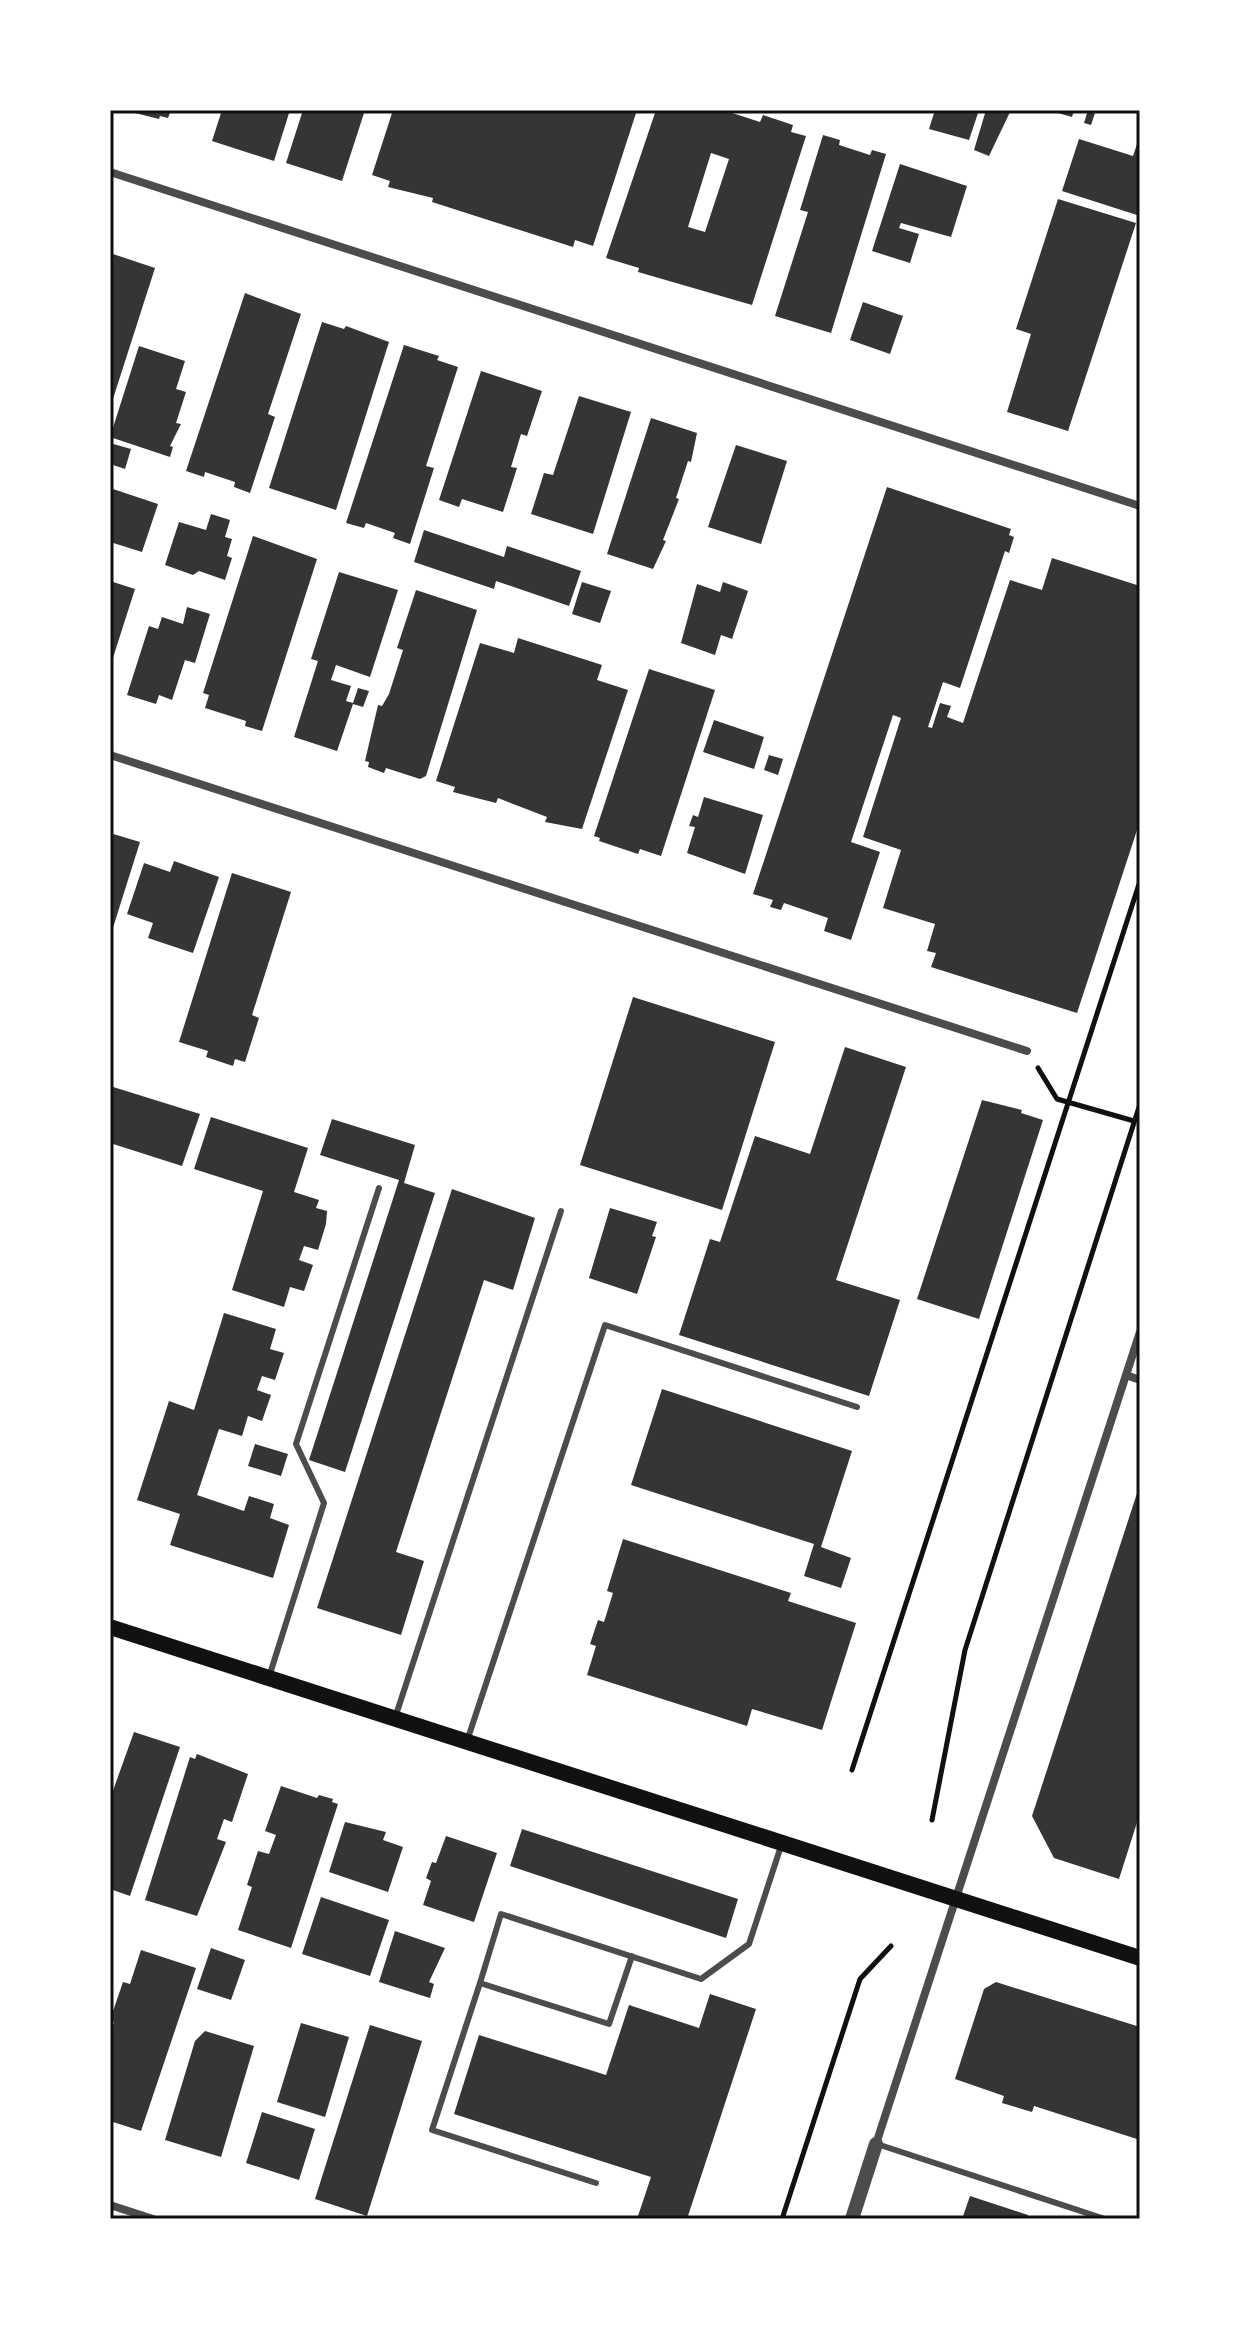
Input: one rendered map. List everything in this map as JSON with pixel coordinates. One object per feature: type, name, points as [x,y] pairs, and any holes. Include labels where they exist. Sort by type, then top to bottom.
[{"type":"main road","points":[[110,1627],[1140,1958]]},
{"type":"street","points":[[110,172],[1140,506]]},
{"type":"street","points":[[110,755],[1027,1051]]},
{"type":"street","points":[[852,2219],[1140,1332]]},
{"type":"street","points":[[1126,1375],[1140,1380]]},
{"type":"street","points":[[110,2205],[153,2219]]},
{"type":"lane","points":[[269,1677],[324,1503],[296,1444],[379,1188]]},
{"type":"lane","points":[[395,1718],[561,1211]]},
{"type":"lane","points":[[467,1741],[605,1325],[857,1407]]},
{"type":"lane","points":[[596,2183],[432,2130],[501,1914],[701,1979],[749,1944],[782,1842]]},
{"type":"lane","points":[[480,1983],[609,2024],[632,1956]]},
{"type":"lane","points":[[876,2144],[1105,2219]]},
{"type":"path","points":[[852,1770],[1140,881]]},
{"type":"path","points":[[1027,1051],[1057,1099],[1134,1121]]},
{"type":"path","points":[[932,1820],[965,1650],[1140,1104]]},
{"type":"path","points":[[782,2219],[860,1979],[891,1946]]},
{"type":"building","points":[[123,110],[171,110],[168,118],[160,116],[159,119]]},
{"type":"building","points":[[222,110],[290,110],[274,161],[212,141]]},
{"type":"building","points":[[303,110],[365,110],[342,181],[286,163]]},
{"type":"building","points":[[393,110],[637,110],[593,246],[575,240],[573,247],[432,202],[433,198],[388,187],[390,181],[372,175]]},
{"type":"building","points":[[656,110],[723,110],[760,122],[763,115],[793,125],[791,132],[806,136],[752,305],[638,272],[639,268],[606,258]],"holes":[[[711,153],[729,159],[705,232],[688,227]]]},
{"type":"building","points":[[935,110],[979,110],[969,140],[929,129]]},
{"type":"building","points":[[986,110],[1011,110],[989,156],[974,150]]},
{"type":"building","points":[[1059,110],[1074,110],[1072,117],[1058,113]]},
{"type":"building","points":[[1088,110],[1096,110],[1091,125],[1084,123]]},
{"type":"building","points":[[823,135],[840,140],[839,145],[870,155],[872,150],[886,154],[831,333],[775,316],[808,212],[800,210]]},
{"type":"building","points":[[1140,135],[1140,216],[1062,191],[1079,139],[1133,156]]},
{"type":"building","points":[[900,164],[967,186],[951,237],[901,223],[899,228],[919,234],[910,263],[872,251]]},
{"type":"building","points":[[1058,199],[1136,223],[1068,431],[1007,412],[1031,334],[1016,329]]},
{"type":"building","points":[[110,253],[155,268],[111,405],[110,405]]},
{"type":"building","points":[[245,293],[301,314],[268,414],[275,417],[250,493],[234,487],[235,482],[205,472],[204,477],[186,471]]},
{"type":"building","points":[[863,302],[903,316],[890,354],[850,340]]},
{"type":"building","points":[[322,322],[344,329],[346,326],[389,342],[336,510],[269,488]]},
{"type":"building","points":[[404,345],[439,356],[437,360],[458,367],[426,466],[434,468],[410,544],[393,538],[395,533],[366,523],[364,528],[346,523]]},
{"type":"building","points":[[139,346],[185,361],[176,389],[186,392],[176,423],[181,424],[170,446],[173,447],[170,457],[110,437]]},
{"type":"building","points":[[481,371],[542,391],[527,436],[521,434],[511,467],[517,468],[503,512],[462,499],[459,507],[439,500]]},
{"type":"building","points":[[579,396],[631,412],[593,534],[531,514],[544,473],[553,475]]},
{"type":"building","points":[[651,418],[697,433],[691,462],[688,461],[676,498],[679,499],[663,540],[666,541],[653,569],[607,554]]},
{"type":"building","points":[[110,443],[131,449],[125,469],[110,464]]},
{"type":"building","points":[[736,445],[787,461],[761,544],[708,527]]},
{"type":"building","points":[[887,487],[1011,529],[1009,535],[1014,537],[1009,553],[1005,551],[960,688],[943,682],[928,727],[932,728],[940,703],[951,706],[947,717],[963,723],[1010,580],[1042,590],[1052,558],[1140,586],[1140,821],[1077,1013],[931,967],[936,953],[927,951],[935,924],[883,908],[901,850],[863,837],[901,718],[893,715],[851,842],[880,852],[851,940],[824,931],[828,918],[784,903],[781,910],[770,907],[773,900],[753,894]]},
{"type":"building","points":[[110,488],[158,504],[142,552],[110,542]]},
{"type":"building","points":[[211,514],[230,520],[225,537],[232,539],[227,556],[232,558],[225,580],[199,571],[193,575],[165,565],[179,522],[206,530]]},
{"type":"building","points":[[424,530],[504,557],[507,546],[581,571],[569,606],[496,581],[494,589],[414,562]]},
{"type":"building","points":[[253,536],[317,559],[262,731],[245,726],[246,721],[205,708],[209,695],[203,693]]},
{"type":"building","points":[[339,572],[398,590],[370,677],[336,665],[331,680],[351,686],[346,701],[353,703],[358,688],[369,691],[363,707],[353,704],[337,751],[294,737],[318,661],[311,659]]},
{"type":"building","points":[[110,581],[135,589],[111,664],[110,664]]},
{"type":"building","points":[[582,582],[611,591],[600,623],[572,614]]},
{"type":"building","points":[[723,582],[748,591],[732,639],[721,635],[715,655],[681,643],[697,584],[720,592]]},
{"type":"building","points":[[416,590],[477,610],[426,776],[420,779],[386,768],[384,773],[368,767],[369,762],[365,761],[378,705],[382,706],[389,694],[403,650],[397,648]]},
{"type":"building","points":[[187,607],[210,614],[195,663],[185,660],[172,700],[159,695],[156,704],[127,695],[149,626],[158,629],[162,617],[183,624]]},
{"type":"building","points":[[518,638],[602,665],[597,680],[628,690],[582,829],[545,822],[547,817],[498,798],[496,803],[453,792],[455,787],[436,781],[480,643],[514,653]]},
{"type":"building","points":[[649,669],[715,690],[661,856],[640,849],[638,854],[599,841],[600,838],[594,836]]},
{"type":"building","points":[[714,720],[764,737],[754,769],[703,752]]},
{"type":"building","points":[[769,755],[783,759],[778,775],[764,770]]},
{"type":"building","points":[[704,797],[763,815],[745,874],[687,853],[695,827],[689,826],[693,815],[698,817]]},
{"type":"building","points":[[110,833],[140,842],[111,934],[110,933]]},
{"type":"building","points":[[174,861],[219,877],[193,953],[148,938],[153,923],[127,914],[144,863],[170,872]]},
{"type":"building","points":[[232,873],[291,892],[252,1015],[259,1018],[245,1062],[235,1059],[233,1066],[206,1057],[208,1051],[179,1042]]},
{"type":"building","points":[[633,997],[775,1042],[722,1210],[580,1165]]},
{"type":"building","points":[[845,1047],[906,1067],[836,1280],[900,1300],[869,1396],[679,1335],[710,1239],[720,1242],[755,1136],[810,1154]]},
{"type":"building","points":[[110,1086],[200,1114],[182,1166],[110,1143]]},
{"type":"building","points":[[982,1100],[1022,1110],[1021,1113],[1043,1120],[979,1319],[917,1299]]},
{"type":"building","points":[[211,1117],[308,1148],[294,1192],[319,1200],[316,1208],[327,1211],[326,1224],[318,1250],[304,1246],[299,1260],[313,1265],[304,1291],[290,1287],[284,1307],[232,1290],[263,1191],[194,1169]]},
{"type":"building","points":[[332,1119],[415,1145],[404,1183],[435,1193],[345,1472],[309,1460],[399,1180],[320,1155]]},
{"type":"building","points":[[452,1189],[535,1218],[513,1290],[484,1280],[396,1552],[424,1561],[401,1635],[317,1608]]},
{"type":"building","points":[[610,1208],[657,1222],[652,1236],[656,1237],[637,1294],[589,1278]]},
{"type":"building","points":[[224,1313],[276,1329],[270,1349],[284,1353],[275,1380],[262,1376],[257,1390],[271,1395],[262,1421],[248,1416],[242,1436],[219,1429],[197,1495],[244,1511],[249,1496],[274,1504],[270,1518],[289,1525],[273,1578],[170,1545],[180,1514],[137,1500],[169,1401],[194,1410]]},
{"type":"building","points":[[662,1389],[852,1451],[821,1547],[851,1558],[841,1588],[804,1576],[814,1544],[631,1485]]},
{"type":"building","points":[[255,1444],[288,1454],[281,1476],[248,1466]]},
{"type":"building","points":[[1140,1484],[1140,1813],[1119,1879],[1054,1858],[1032,1816]]},
{"type":"building","points":[[623,1539],[791,1593],[788,1601],[856,1623],[822,1730],[752,1709],[747,1726],[587,1675],[596,1646],[590,1644],[598,1620],[604,1622],[613,1593],[607,1591]]},
{"type":"building","points":[[134,1732],[180,1747],[130,1896],[110,1889],[110,1799]]},
{"type":"building","points":[[197,1754],[248,1774],[232,1822],[224,1819],[217,1839],[226,1842],[197,1916],[145,1900],[190,1757],[195,1759]]},
{"type":"building","points":[[281,1786],[317,1798],[319,1795],[333,1799],[332,1802],[338,1804],[291,1948],[238,1930],[252,1887],[247,1885],[258,1851],[269,1854],[276,1835],[265,1831]]},
{"type":"building","points":[[345,1822],[386,1832],[383,1840],[403,1847],[388,1892],[329,1872]]},
{"type":"building","points":[[522,1829],[738,1899],[726,1938],[510,1866]]},
{"type":"building","points":[[446,1836],[497,1853],[474,1922],[423,1905],[431,1881],[426,1878],[432,1862],[436,1863]]},
{"type":"building","points":[[321,1897],[389,1920],[370,1976],[302,1954]]},
{"type":"building","points":[[395,1931],[445,1948],[429,1982],[434,1984],[430,1998],[379,1982]]},
{"type":"building","points":[[211,1948],[245,1960],[231,2000],[197,1989]]},
{"type":"building","points":[[141,1950],[196,1968],[141,2131],[110,2121],[110,2035],[114,2022],[110,2020],[123,1982],[130,1984]]},
{"type":"building","points":[[996,1982],[1140,2027],[1140,2140],[1034,2106],[1032,2112],[1002,2103],[1004,2096],[955,2079],[984,1989]]},
{"type":"building","points":[[710,1994],[756,2009],[687,2219],[637,2219],[651,2177],[454,2114],[479,2035],[606,2075],[629,2005],[699,2028]]},
{"type":"building","points":[[301,2023],[349,2037],[325,2117],[277,2102]]},
{"type":"building","points":[[370,2025],[422,2041],[367,2216],[315,2199]]},
{"type":"building","points":[[205,2031],[254,2046],[221,2157],[165,2140],[195,2041]]},
{"type":"building","points":[[262,2112],[315,2129],[299,2180],[246,2163]]},
{"type":"building","points":[[970,2196],[1028,2215],[1027,2219],[962,2219]]}]
